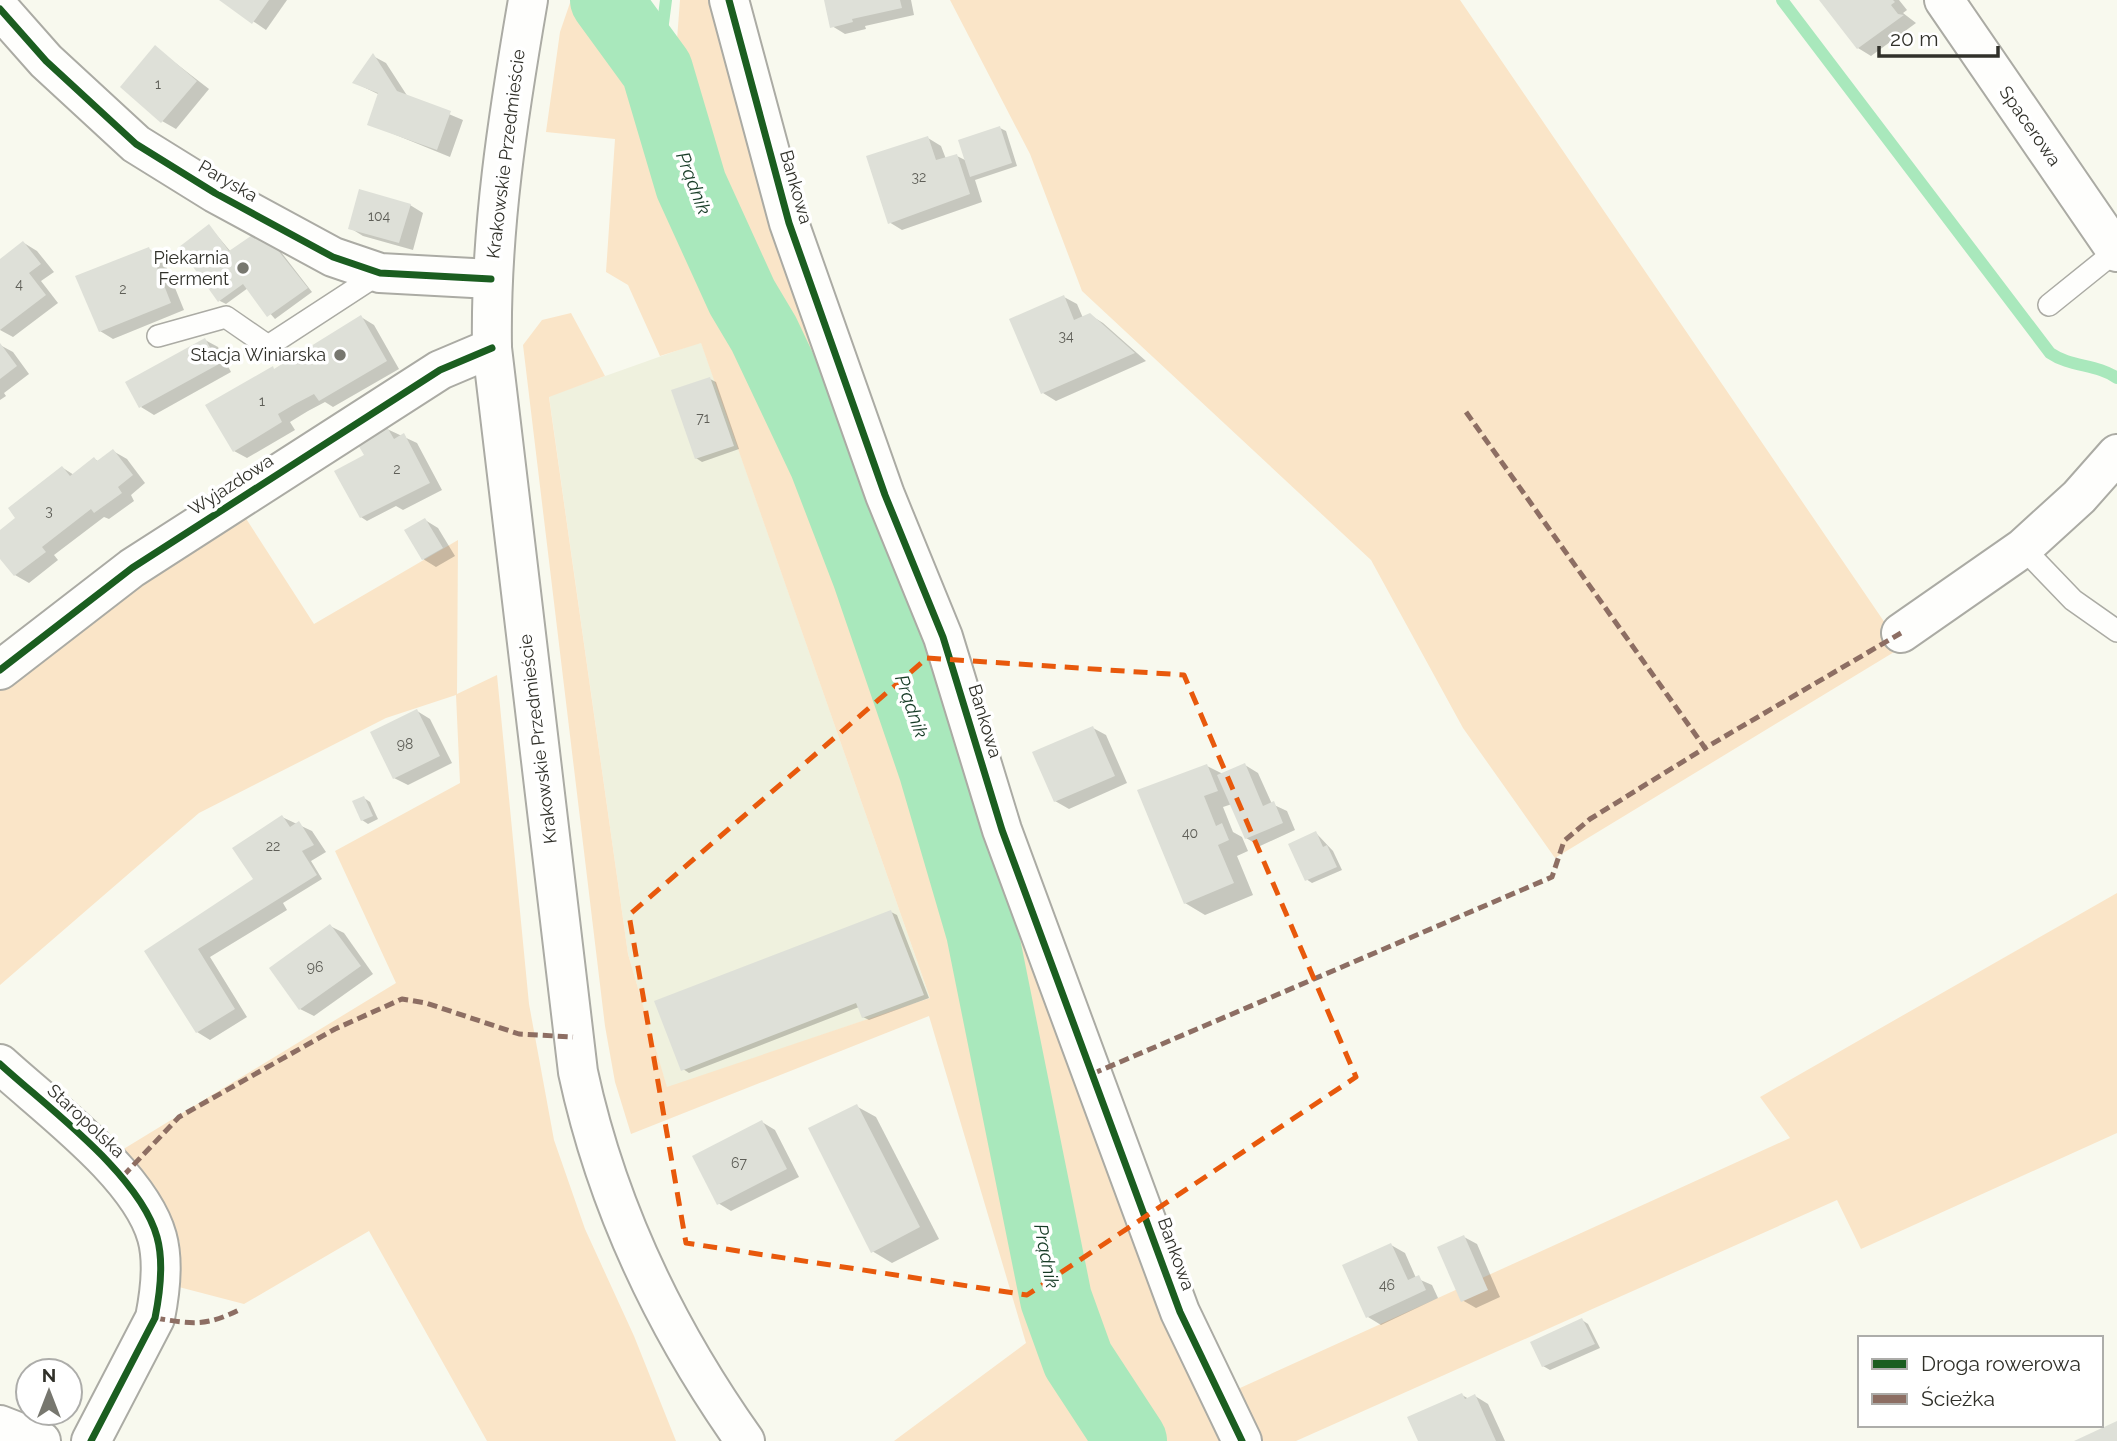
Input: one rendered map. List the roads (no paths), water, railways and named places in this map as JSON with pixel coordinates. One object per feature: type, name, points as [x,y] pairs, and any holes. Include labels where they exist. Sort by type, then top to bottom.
[{"type":"street","name":"Krakowskie Przedmieście","points":[[528,0],[502,163],[491,279],[492,348],[570,1013],[585,1106],[599,1159],[640,1264],[691,1362],[745,1441]]},
{"type":"street","name":"Bankowa","points":[[729,0],[789,223],[881,484],[943,637],[1002,830],[1180,1312],[1242,1441]]},
{"type":"street","name":"Spacerowa","points":[[1944,0],[2117,251]]},
{"type":"street","name":"Paryska","points":[[0,9],[46,61],[136,144],[215,193],[321,250],[380,273],[491,279]]},
{"type":"street","name":"Wyjazdowa","points":[[0,670],[132,568],[440,370],[492,348]]},
{"type":"street","points":[[1901,633],[2023,548],[2079,497],[2117,454]]},
{"type":"street","name":"Staropolska","points":[[0,1064],[123,1176],[148,1215],[158,1239],[159,1297],[155,1318],[91,1441]]},
{"type":"street","points":[[0,1425],[41,1441]]},
{"type":"lane","points":[[2049,305],[2117,251]]},
{"type":"lane","points":[[158,337],[226,317],[268,346],[380,273]]},
{"type":"lane","points":[[2023,548],[2073,600],[2117,631]]},
{"type":"waterway","name":"Prądnik","points":[[606,0],[657,70],[691,185],[742,297],[764,334],[825,463],[868,575],[934,768],[982,932],[1056,1299],[1078,1360],[1131,1441]]},
{"type":"waterway","points":[[657,70],[666,0]]},
{"type":"waterway","points":[[1782,0],[2050,353],[2117,378]]},
{"type":"place","name":"Piekarnia Ferment","points":[[243,268]]},
{"type":"place","name":"Stacja Winiarska","points":[[340,355]]}]
